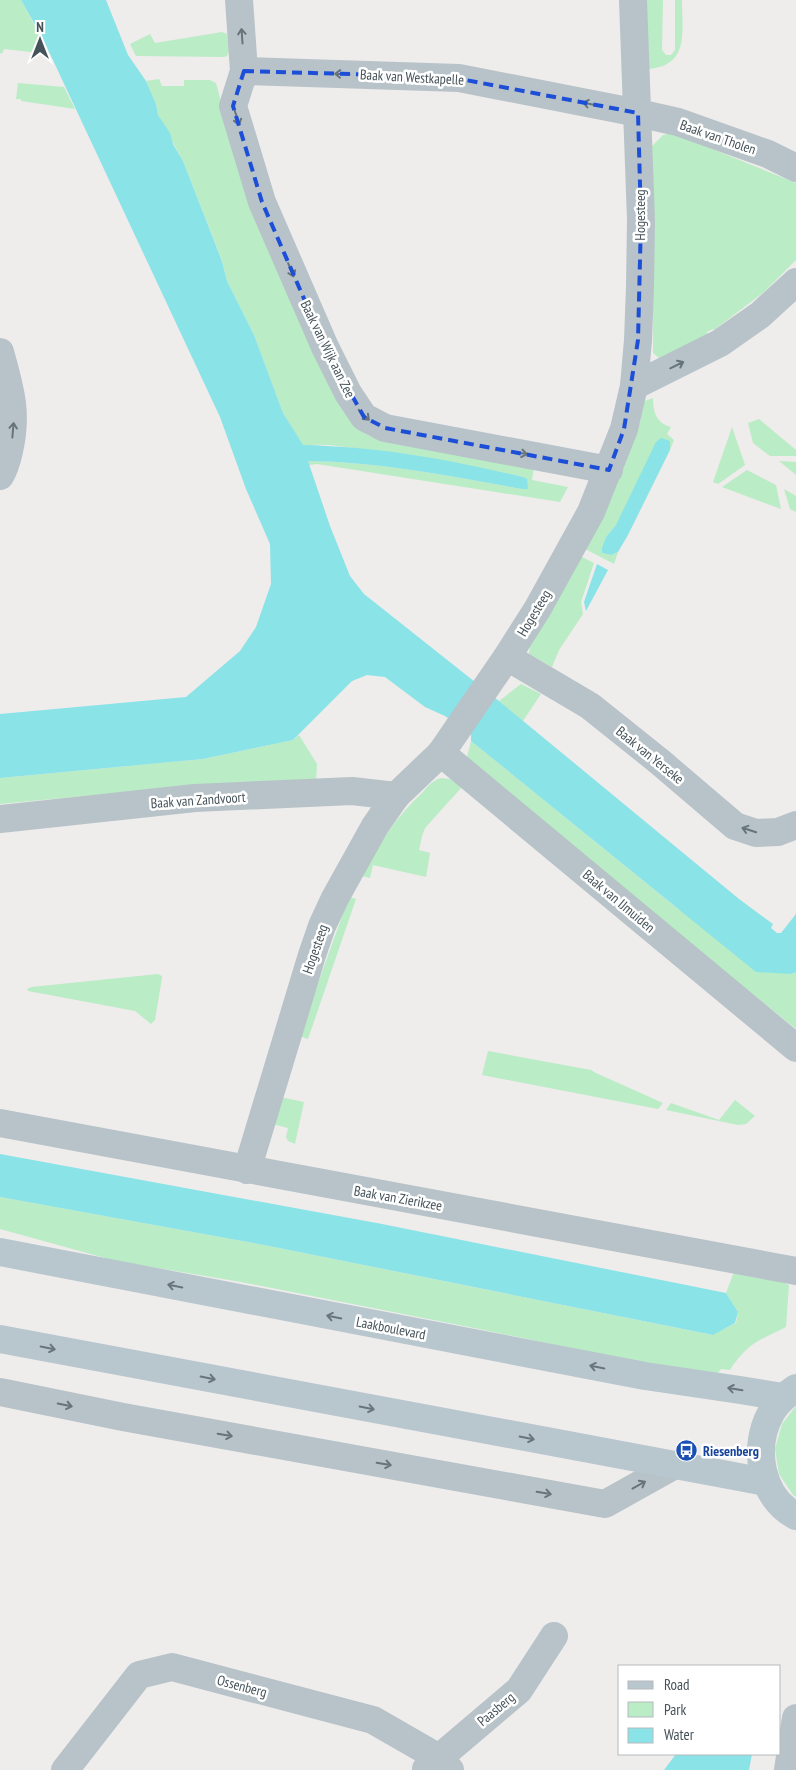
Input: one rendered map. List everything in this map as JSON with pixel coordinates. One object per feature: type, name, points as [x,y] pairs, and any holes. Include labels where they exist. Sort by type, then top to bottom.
[{"type":"main road","name":"Laakboulevard","points":[[0,1252],[645,1376],[740,1390],[789,1393]]},
{"type":"main road","points":[[0,1339],[766,1482]]},
{"type":"main road","points":[[789,1393],[771,1412],[764,1428],[760,1446],[761,1465],[766,1482],[777,1500],[796,1516]]},
{"type":"street","points":[[239,0],[244,71]]},
{"type":"street","name":"Hogesteeg","points":[[247,1170],[284,1043],[322,926],[351,868],[375,826],[396,796],[441,753],[538,608],[591,512],[624,429],[634,386],[638,340],[641,220],[633,0]]},
{"type":"street","name":"Baak van Westkapelle","points":[[244,71],[450,77],[638,113]]},
{"type":"street","name":"Baak van Wijk aan Zee","points":[[244,71],[233,106],[262,202],[325,347],[348,393],[364,417],[385,428],[609,470]]},
{"type":"street","name":"Baak van Tholen","points":[[638,113],[687,125],[768,154],[796,168]]},
{"type":"street","points":[[634,386],[720,344],[760,315],[796,282]]},
{"type":"street","points":[[0,352],[12,393],[14,430],[5,469],[0,476]]},
{"type":"street","name":"Baak van Yerseke","points":[[506,657],[590,706],[736,826],[756,833],[778,832],[796,824]]},
{"type":"street","name":"Baak van IJmuiden","points":[[441,753],[796,1048]]},
{"type":"street","name":"Baak van Zandvoort","points":[[0,818],[195,798],[352,791],[396,796]]},
{"type":"street","name":"Baak van Zierikzee","points":[[0,1124],[796,1271]]},
{"type":"street","points":[[0,1392],[124,1417],[605,1504],[673,1466]]},
{"type":"street","name":"Paasberg","points":[[438,1766],[519,1690],[554,1636]]},
{"type":"street","name":"Ossenberg","points":[[65,1770],[139,1675],[172,1668],[373,1720],[438,1766]]},
{"type":"street","points":[[788,1770],[796,1718]]},
{"type":"highlighted area","points":[[244,71],[450,77],[638,113],[641,220],[638,340],[624,429],[609,470],[385,428],[364,417],[325,347],[262,202],[233,106]]},
{"type":"green space","points":[[0,0],[21,0],[50,54],[4,49],[2,54],[0,53]]},
{"type":"green space","points":[[646,0],[663,0],[662,50],[666,55],[671,55],[675,50],[675,0],[682,0],[683,23],[681,45],[677,54],[671,61],[662,66],[648,69]]},
{"type":"green space","points":[[222,32],[227,34],[229,51],[227,56],[224,57],[136,56],[130,44],[150,34],[155,43]]},
{"type":"green space","points":[[159,79],[162,86],[184,86],[184,80],[210,80],[216,83],[233,148],[355,423],[362,431],[380,439],[534,466],[532,480],[568,487],[560,502],[317,464],[309,465],[308,461],[389,467],[522,489],[522,477],[459,464],[396,453],[335,446],[303,446],[283,413],[254,335],[227,281],[222,260],[183,161],[158,115],[156,104],[146,81]]},
{"type":"green space","points":[[18,83],[64,87],[75,109],[16,99]]},
{"type":"green space","points":[[673,133],[796,183],[796,260],[764,292],[714,330],[707,332],[708,335],[659,358],[653,353],[652,146],[663,135]]},
{"type":"green space","points":[[653,398],[656,416],[662,423],[671,427],[667,434],[674,440],[670,450],[670,441],[616,525],[606,537],[602,553],[611,555],[618,552],[614,564],[585,549],[634,440],[641,419],[642,402]]},
{"type":"green space","points":[[759,419],[796,450],[796,456],[770,456],[753,443],[748,423]]},
{"type":"green space","points":[[732,427],[745,465],[718,484],[713,482]]},
{"type":"green space","points":[[779,461],[796,462],[796,475]]},
{"type":"green space","points":[[747,470],[776,485],[781,509],[722,487]]},
{"type":"green space","points":[[784,489],[796,496],[796,512],[790,509]]},
{"type":"green space","points":[[580,556],[594,563],[581,602],[583,614],[559,650],[552,667],[529,654],[530,640]]},
{"type":"green space","points":[[521,684],[541,694],[523,721],[499,701]]},
{"type":"green space","points":[[299,735],[317,764],[316,782],[115,793],[0,804],[0,778],[203,759],[293,740]]},
{"type":"green space","points":[[471,741],[678,909],[791,974],[796,972],[796,1029],[471,767],[466,761]]},
{"type":"green space","points":[[441,778],[450,779],[462,787],[425,828],[419,850],[430,853],[426,877],[373,865],[370,878],[361,876],[396,821],[429,785]]},
{"type":"green space","points":[[349,897],[356,899],[308,1039],[299,1036]]},
{"type":"green space","points":[[158,974],[162,978],[155,1020],[151,1024],[135,1011],[28,991],[27,989],[31,987]]},
{"type":"green space","points":[[488,1051],[591,1070],[663,1103],[658,1109],[482,1075]]},
{"type":"green space","points":[[280,1097],[304,1102],[295,1144],[288,1141],[286,1137],[288,1128],[272,1124]]},
{"type":"green space","points":[[735,1100],[755,1116],[746,1124],[738,1125],[666,1110],[671,1103],[719,1120]]},
{"type":"green space","points":[[0,1197],[264,1245],[712,1335],[736,1323],[738,1312],[726,1293],[734,1272],[776,1280],[789,1285],[786,1327],[748,1348],[730,1370],[721,1369],[714,1378],[241,1282],[116,1261],[0,1229]]},
{"type":"green space","points":[[796,1406],[796,1497],[779,1474],[775,1449],[782,1424]]},
{"type":"water","points":[[21,0],[106,0],[128,55],[146,81],[156,104],[158,115],[170,133],[173,144],[183,161],[222,261],[227,281],[254,335],[283,413],[303,445],[357,448],[419,456],[527,479],[528,489],[522,489],[389,467],[308,461],[330,526],[350,576],[364,594],[499,701],[739,899],[773,924],[771,928],[777,933],[781,933],[796,914],[796,972],[791,974],[756,972],[471,741],[471,735],[445,716],[425,707],[385,677],[367,675],[352,681],[293,740],[203,759],[0,778],[0,714],[186,697],[240,651],[256,627],[271,584],[270,544],[246,489],[220,417],[44,41]]},
{"type":"water","points":[[661,438],[670,441],[670,450],[628,535],[618,552],[611,555],[602,553],[606,537],[616,525],[656,442]]},
{"type":"water","points":[[597,564],[608,570],[586,611],[584,602]]},
{"type":"water","points":[[0,1154],[382,1224],[726,1293],[738,1312],[735,1323],[713,1335],[264,1245],[0,1197]]},
{"type":"water","points":[[675,1755],[752,1755],[749,1770],[664,1770]]},
{"type":"place","name":"Riesenberg","points":[[687,1451]]}]
